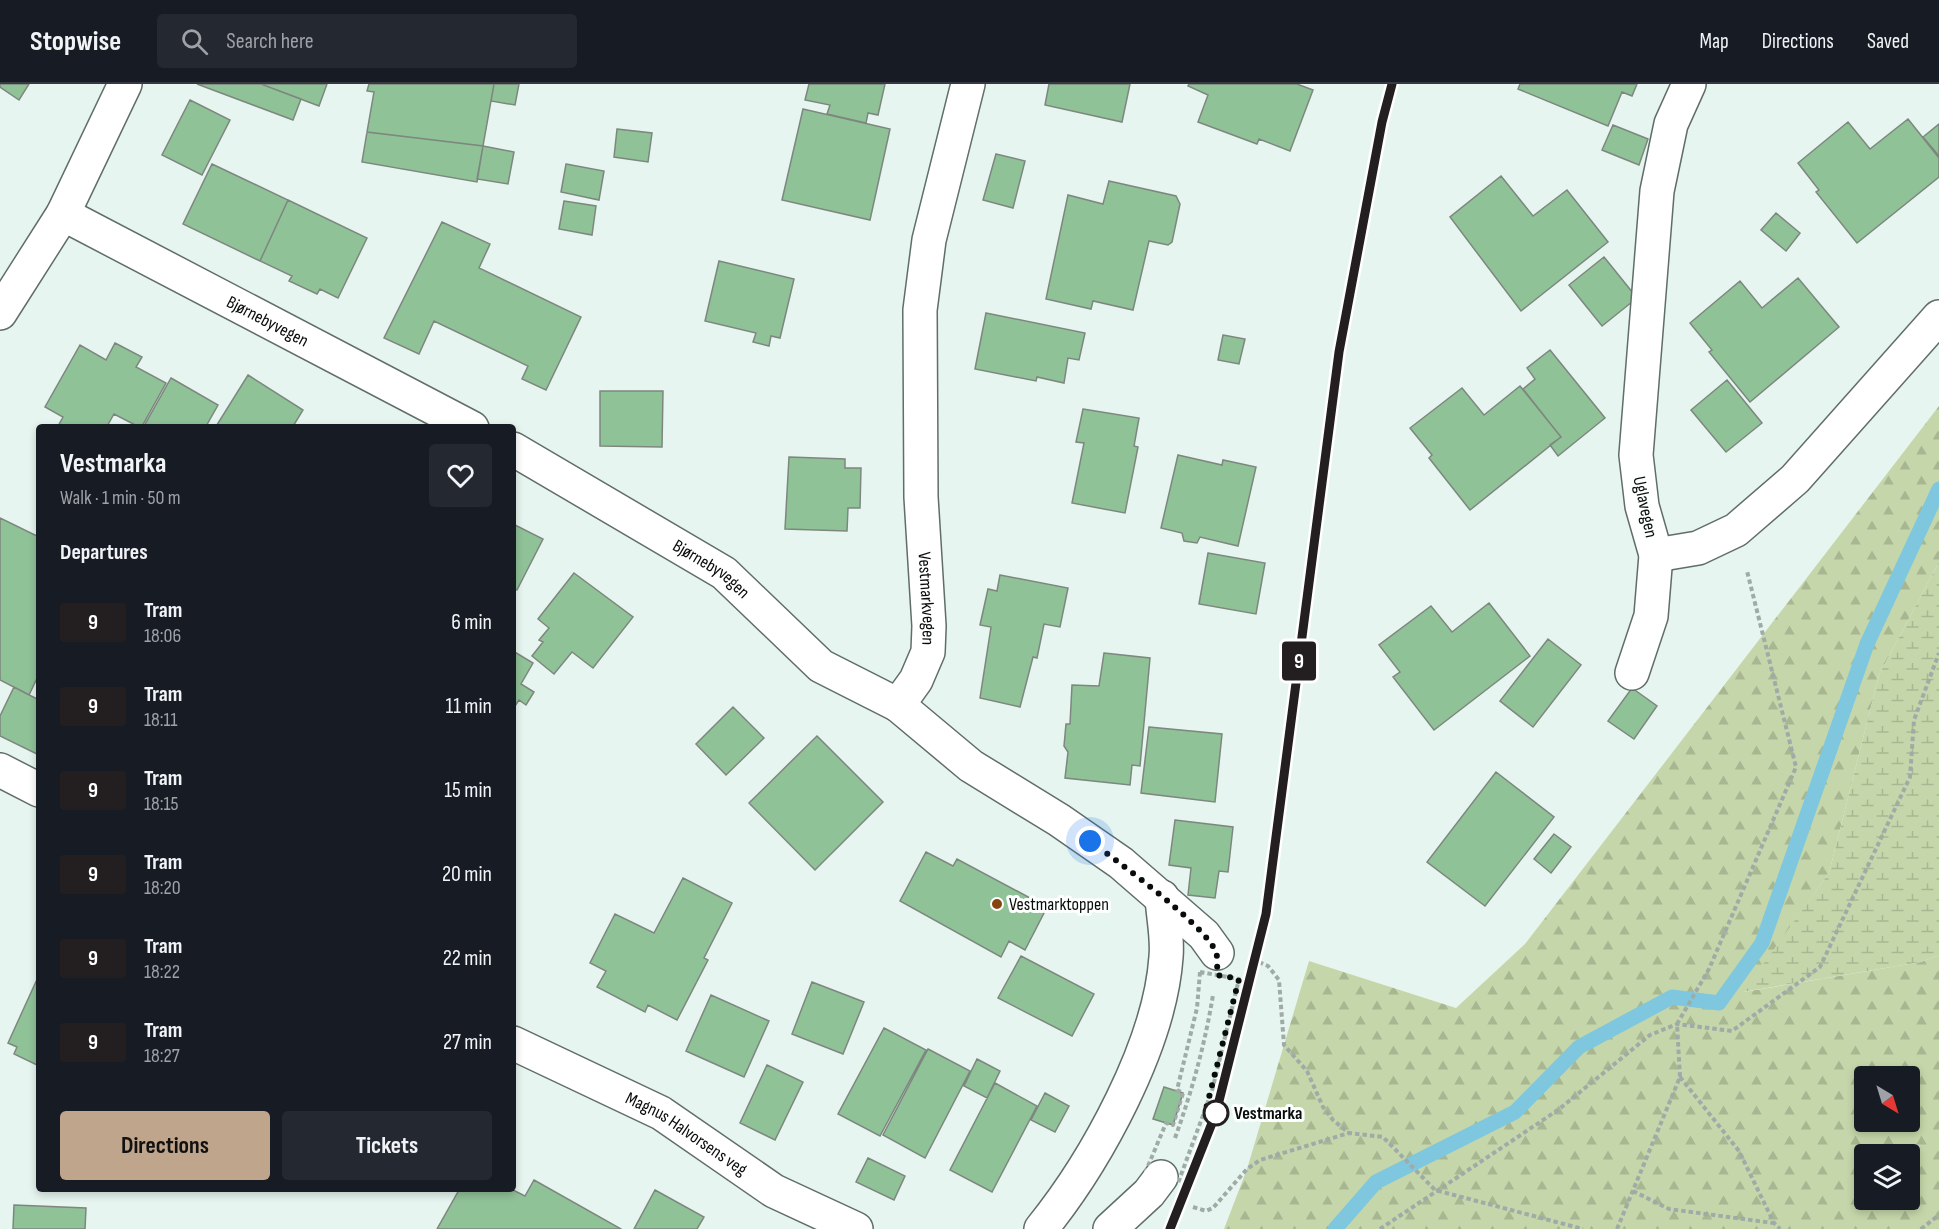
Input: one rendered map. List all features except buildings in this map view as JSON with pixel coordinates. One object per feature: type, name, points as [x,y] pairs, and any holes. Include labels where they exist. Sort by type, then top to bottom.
[{"type":"street","points":[[0,313],[63,214],[125,84]]},
{"type":"street","name":"Vestmarkvegen","points":[[898,705],[916,680],[928,652],[929,626],[921,497],[920,309],[929,240],[968,84]]},
{"type":"street","name":"Uglavegen","points":[[1689,84],[1671,124],[1657,191],[1636,455],[1642,506],[1656,555],[1698,548],[1736,530],[1796,479],[1939,317]]},
{"type":"street","name":"Bjørnebyvegen","points":[[63,214],[464,424]]},
{"type":"street","name":"Bjørnebyvegen","points":[[516,451],[724,573],[821,666],[898,705]]},
{"type":"street","points":[[1632,673],[1651,616],[1656,555]]},
{"type":"street","points":[[898,705],[971,766],[1059,820],[1121,863],[1204,935],[1217,964]]},
{"type":"street","points":[[0,770],[36,788]]},
{"type":"street","points":[[1041,1229],[1067,1197],[1121,1102],[1154,1021],[1167,956],[1162,897]]},
{"type":"street","name":"Magnus Halvorsens veg","points":[[516,1043],[661,1113],[774,1191],[856,1229]]},
{"type":"street","points":[[1110,1229],[1149,1193],[1163,1171]]},
{"type":"path","points":[[1617,1229],[1680,1077],[1677,1024],[1709,969],[1796,767],[1736,530]]},
{"type":"path","points":[[1380,1229],[1558,1110],[1650,1035],[1677,1024],[1732,1031],[1820,967],[1910,777],[1914,720],[1939,653]]},
{"type":"path","points":[[1217,964],[1239,979],[1212,1092],[1178,1183],[1163,1171],[1146,1171],[1166,1123],[1173,1125],[1183,1093],[1176,1090],[1197,1008],[1200,972],[1217,964],[1255,960],[1268,966],[1279,980],[1284,1046],[1307,1071],[1323,1107],[1332,1120],[1349,1133]]},
{"type":"path","points":[[1173,1143],[1190,1099],[1207,1031],[1217,964]]},
{"type":"path","points":[[1680,1077],[1739,1151],[1774,1223],[1780,1229]]},
{"type":"path","points":[[1247,1169],[1269,1157],[1349,1133],[1383,1137],[1436,1190],[1583,1229]]},
{"type":"path","points":[[1633,1191],[1669,1209],[1774,1223]]},
{"type":"path","points":[[1921,1229],[1939,1215]]},
{"type":"green space","points":[[1939,406],[1939,562],[1879,675],[1829,873],[1744,992],[1921,962],[1939,955],[1939,1229],[1224,1229],[1247,1169],[1309,961],[1456,1008],[1525,944]]},
{"type":"green space","points":[[1939,562],[1939,955],[1921,962],[1743,992],[1829,873],[1879,675]]},
{"type":"waterway","points":[[1335,1229],[1376,1182],[1515,1112],[1579,1047],[1672,997],[1719,1003],[1762,943],[1867,644],[1939,489]]},
{"type":"tram line","points":[[1170,1229],[1216,1113],[1266,914],[1339,352],[1381,122],[1392,84]]},
{"type":"tram line","name":"9","points":[[1170,1229],[1216,1113],[1266,914],[1339,352],[1382,122],[1392,84]]},
{"type":"place","name":"Vestmarktoppen","points":[[997,904]]},
{"type":"place","name":"Vestmarka","points":[[1216,1113]]},
{"type":"route","points":[[1090,841],[1121,863],[1204,935],[1217,953],[1217,975],[1239,979],[1229,1026],[1206,1109],[1216,1113]]}]
